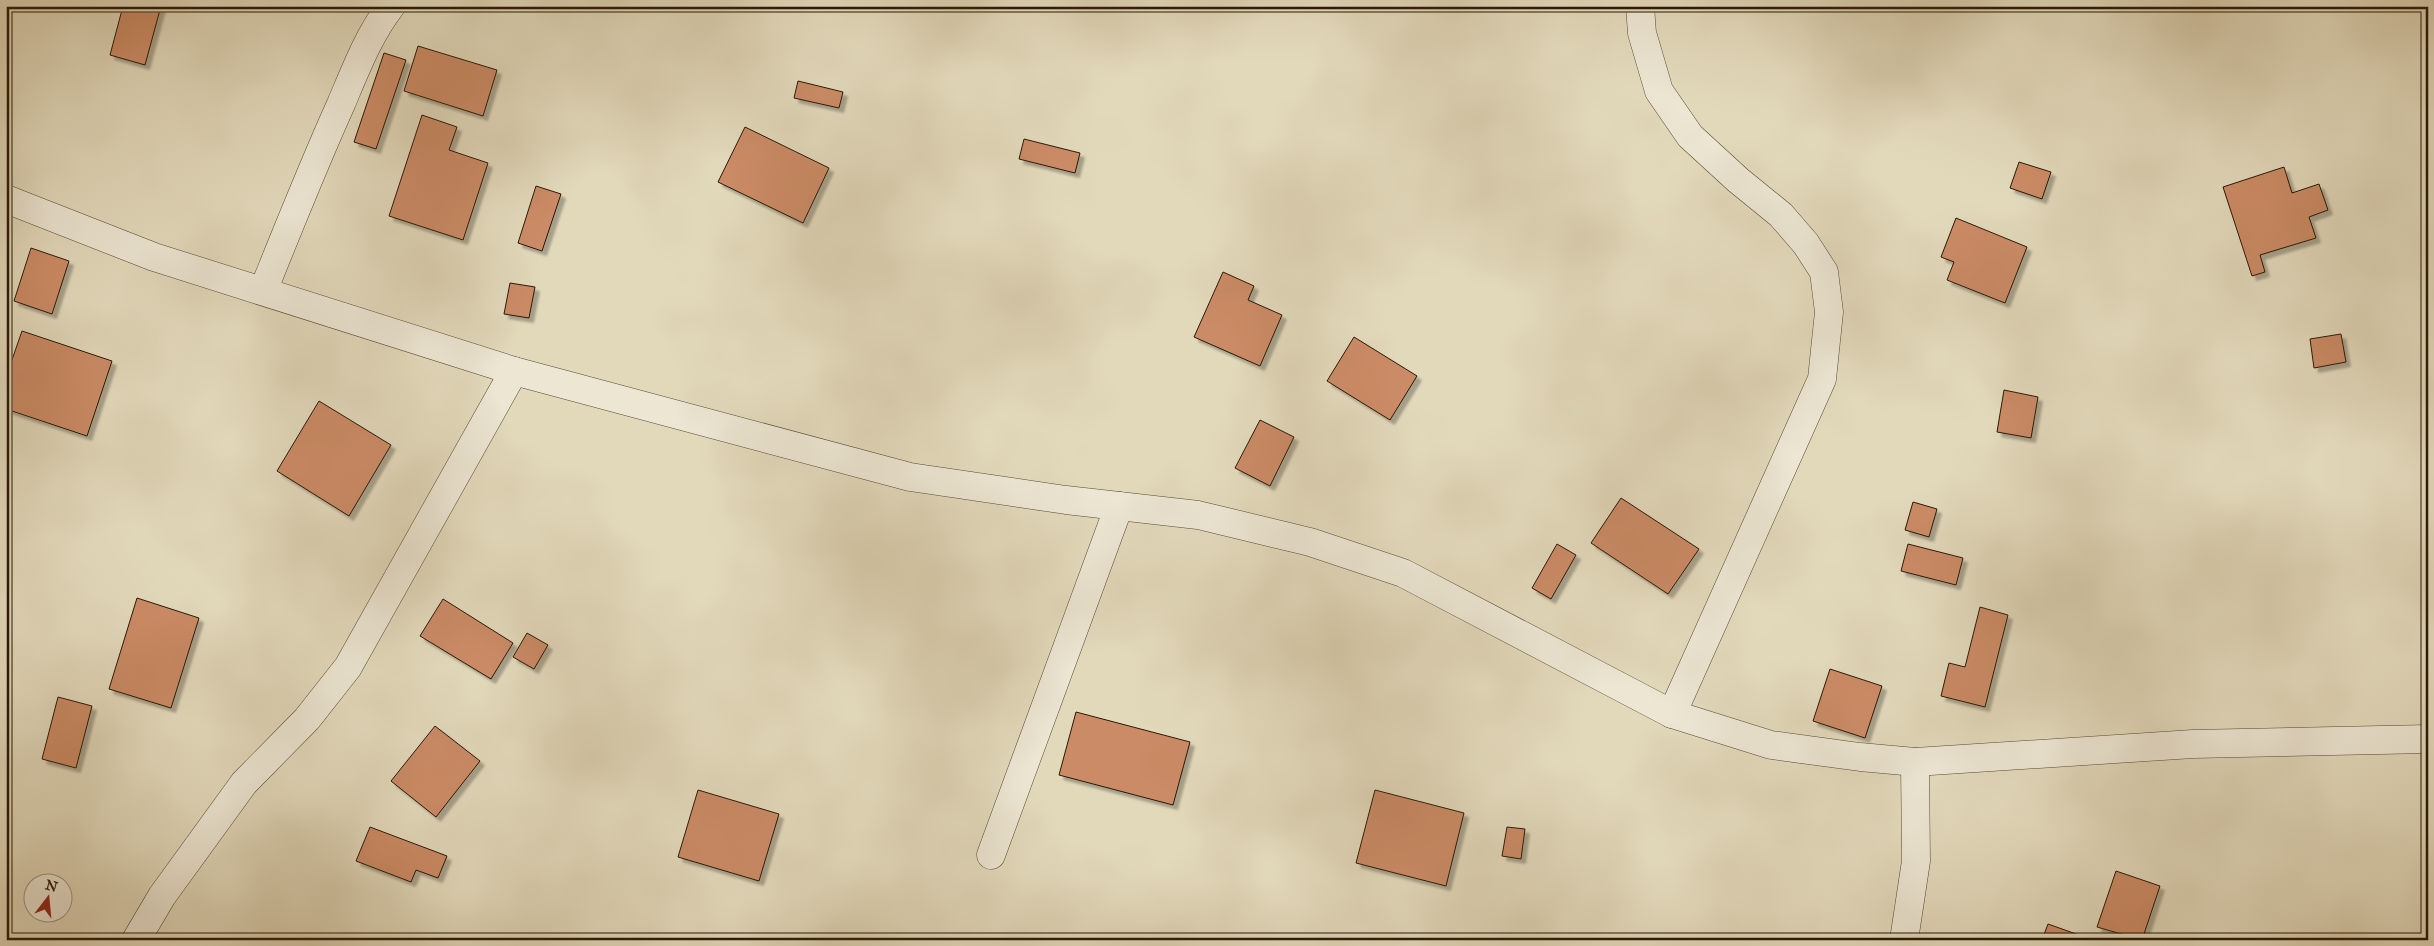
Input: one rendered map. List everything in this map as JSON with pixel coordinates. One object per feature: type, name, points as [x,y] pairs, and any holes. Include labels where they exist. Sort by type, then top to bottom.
[{"type":"street","points":[[263,291],[319,153],[358,65],[382,18],[392,6]]},
{"type":"street","points":[[1640,6],[1642,33],[1659,91],[1690,136],[1738,180],[1781,215],[1806,244],[1824,272],[1829,312],[1822,379],[1672,714]]},
{"type":"street","points":[[6,199],[154,257],[514,371],[910,477],[1118,506],[1198,515],[1310,542],[1403,573],[1672,714],[1771,745],[1915,762],[2193,744],[2428,739]]},
{"type":"street","points":[[136,940],[162,896],[244,783],[307,719],[348,667],[514,371]]},
{"type":"street","points":[[991,855],[1118,506]]},
{"type":"street","points":[[1904,940],[1916,861],[1915,762]]},
{"type":"building","points":[[123,6],[161,6],[145,65],[110,55]]},
{"type":"building","points":[[418,46],[497,70],[483,116],[404,91]]},
{"type":"building","points":[[384,53],[406,60],[376,149],[354,142]]},
{"type":"building","points":[[798,81],[843,92],[839,108],[794,98]]},
{"type":"building","points":[[422,115],[457,127],[449,150],[488,163],[463,240],[389,216]]},
{"type":"building","points":[[745,127],[829,168],[803,223],[718,182]]},
{"type":"building","points":[[1024,139],[1080,153],[1075,173],[1019,159]]},
{"type":"building","points":[[2019,162],[2051,172],[2042,199],[2010,188]]},
{"type":"building","points":[[2284,167],[2292,193],[2319,184],[2328,210],[2309,217],[2316,238],[2260,255],[2265,272],[2252,276],[2223,187]]},
{"type":"building","points":[[536,186],[561,194],[542,251],[518,243]]},
{"type":"building","points":[[1956,218],[2027,247],[2005,303],[1947,280],[1954,262],[1941,257]]},
{"type":"building","points":[[31,248],[69,261],[52,314],[14,301]]},
{"type":"building","points":[[1223,272],[1254,286],[1248,300],[1282,315],[1260,366],[1194,337]]},
{"type":"building","points":[[510,283],[535,287],[529,318],[504,314]]},
{"type":"building","points":[[22,331],[112,361],[87,436],[6,409],[6,377]]},
{"type":"building","points":[[2341,334],[2346,362],[2314,368],[2310,339]]},
{"type":"building","points":[[1354,337],[1417,376],[1390,420],[1327,381]]},
{"type":"building","points":[[2004,390],[2038,397],[2031,438],[1997,432]]},
{"type":"building","points":[[319,401],[391,445],[349,516],[277,471]]},
{"type":"building","points":[[1260,420],[1294,437],[1270,486],[1235,468]]},
{"type":"building","points":[[1621,498],[1699,549],[1668,594],[1591,543]]},
{"type":"building","points":[[1913,502],[1937,509],[1929,537],[1905,530]]},
{"type":"building","points":[[1557,544],[1576,555],[1551,599],[1532,588]]},
{"type":"building","points":[[1908,544],[1963,558],[1956,585],[1901,571]]},
{"type":"building","points":[[137,598],[199,618],[171,708],[109,689]]},
{"type":"building","points":[[443,599],[513,643],[491,679],[420,636]]},
{"type":"building","points":[[1980,607],[2008,615],[1985,707],[1941,696],[1949,663],[1965,667]]},
{"type":"building","points":[[527,633],[548,645],[534,669],[513,657]]},
{"type":"building","points":[[1830,669],[1882,686],[1865,738],[1813,721]]},
{"type":"building","points":[[58,697],[92,706],[76,768],[42,759]]},
{"type":"building","points":[[1076,712],[1190,742],[1173,805],[1059,775]]},
{"type":"building","points":[[435,726],[480,761],[436,817],[391,781]]},
{"type":"building","points":[[698,790],[779,814],[759,881],[678,857]]},
{"type":"building","points":[[1375,790],[1464,813],[1446,886],[1356,863]]},
{"type":"building","points":[[370,827],[447,856],[438,878],[416,870],[411,882],[356,861]]},
{"type":"building","points":[[1507,827],[1525,829],[1521,859],[1502,856]]},
{"type":"building","points":[[2116,871],[2160,886],[2142,940],[2097,927]]},
{"type":"building","points":[[2048,924],[2093,940],[2042,940]]}]
